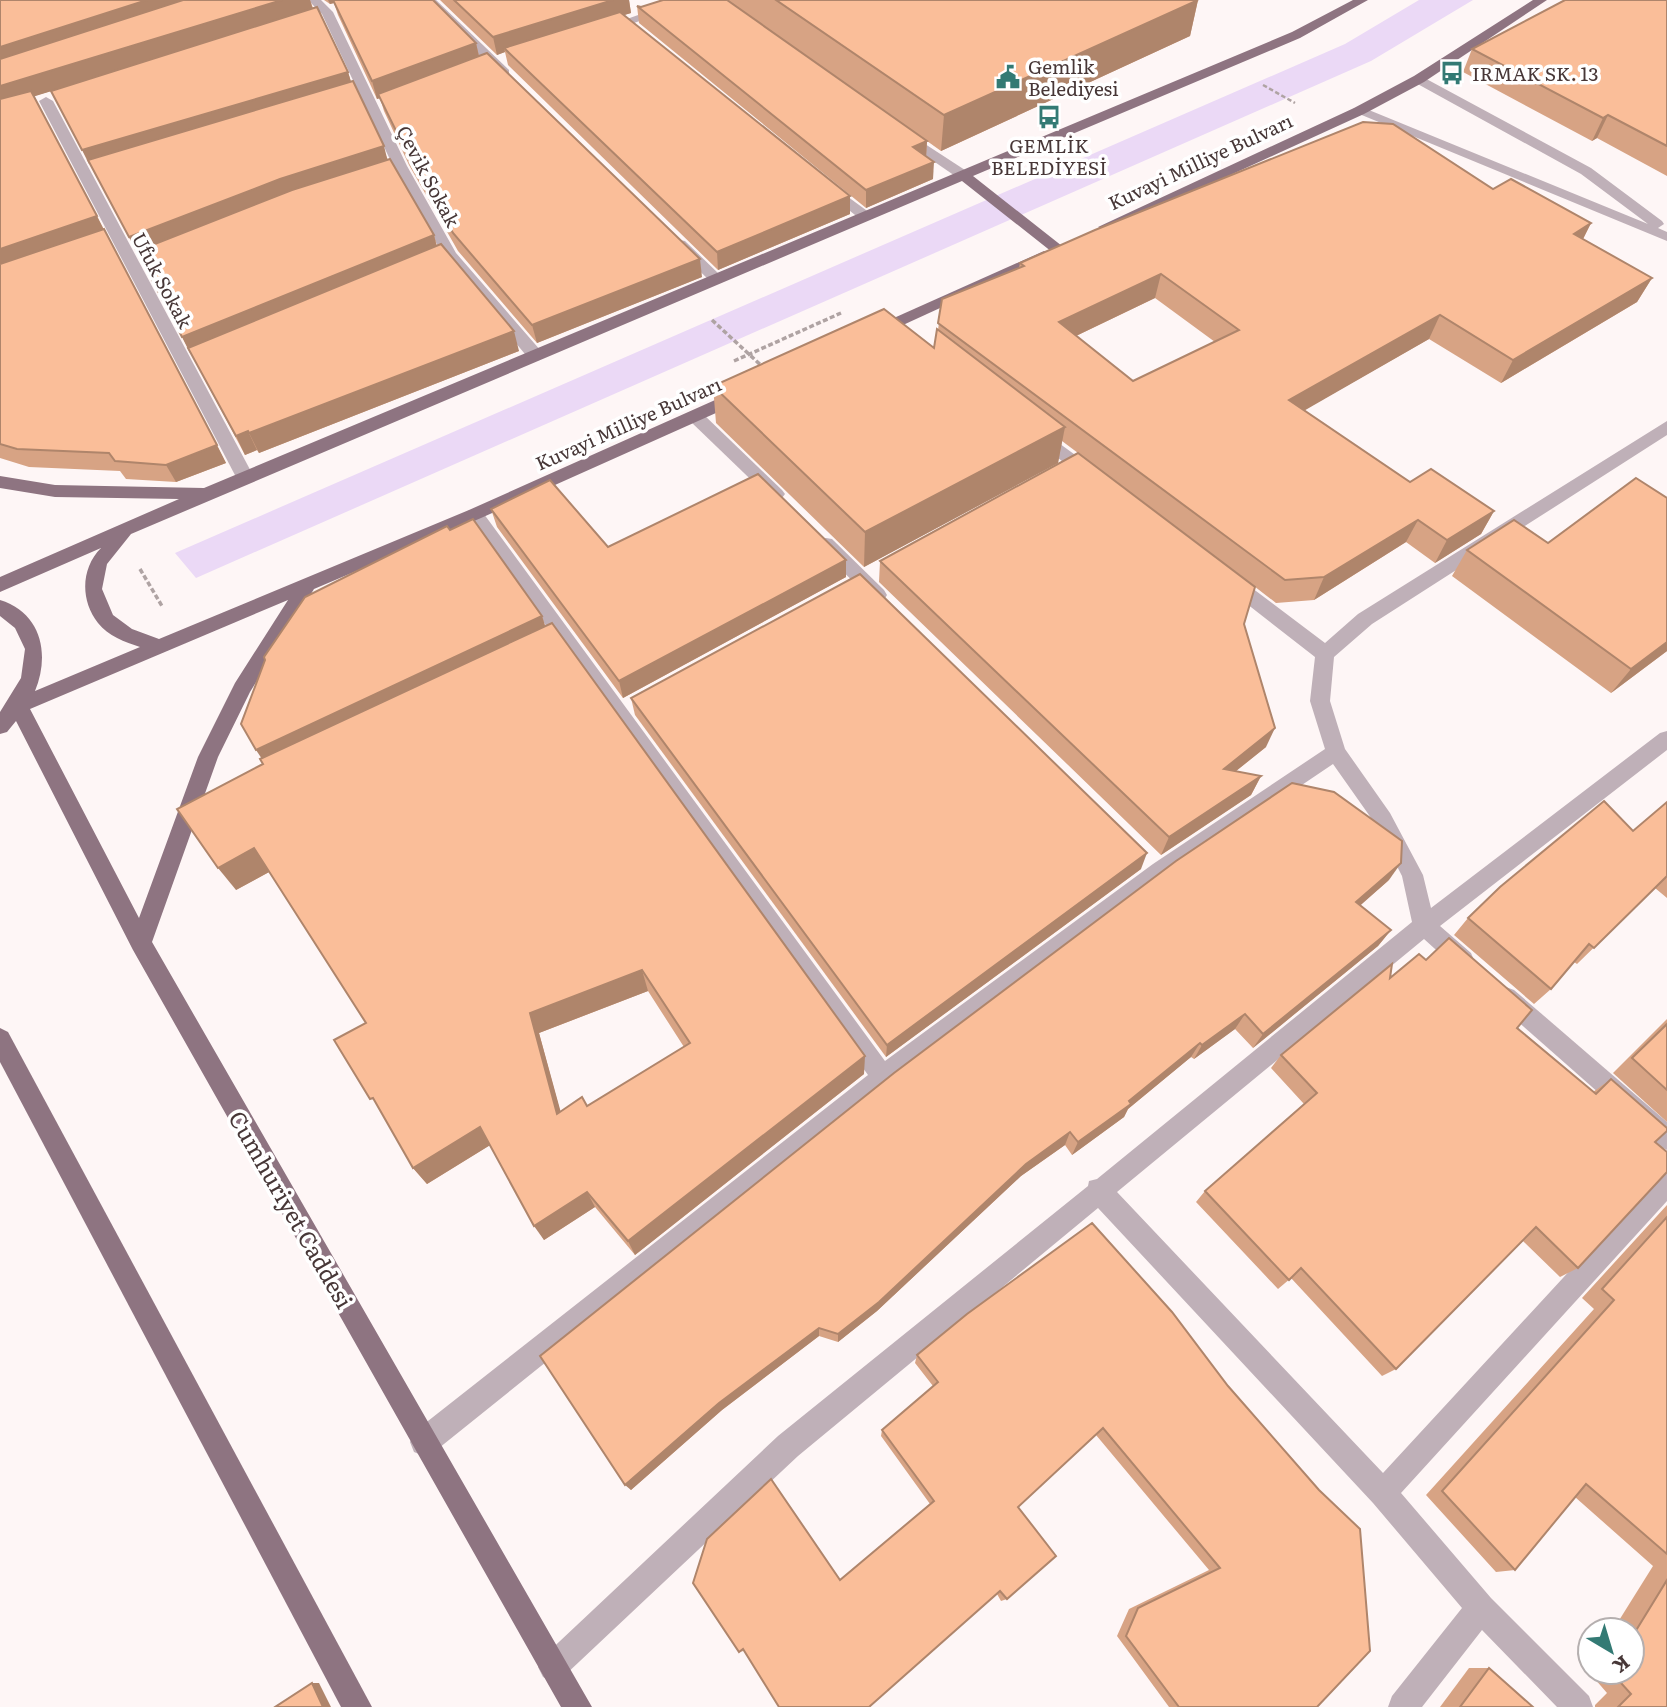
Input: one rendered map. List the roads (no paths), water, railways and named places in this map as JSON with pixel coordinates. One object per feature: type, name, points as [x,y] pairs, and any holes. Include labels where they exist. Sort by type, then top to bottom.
[{"type":"main road","points":[[0,585],[245,477],[1296,35],[1362,0]]},
{"type":"main road","name":"Kuvayi Milliye Bulvarı","points":[[1095,232],[1359,111],[1419,79],[1541,0]]},
{"type":"main road","points":[[857,340],[1064,246],[1018,218],[963,175]]},
{"type":"main road","name":"Kuvayi Milliye Bulvarı","points":[[18,706],[475,514],[696,417],[775,379]]},
{"type":"main road","points":[[0,482],[55,491],[208,493]]},
{"type":"main road","points":[[129,528],[98,562],[93,589],[105,619],[125,634],[162,647]]},
{"type":"main road","points":[[141,943],[208,757],[242,688],[306,587]]},
{"type":"main road","points":[[0,607],[23,624],[34,648],[32,676],[18,706],[0,726]]},
{"type":"main road","name":"Cumhuriyet Caddesi","points":[[18,706],[141,943],[577,1707]]},
{"type":"main road","points":[[0,1039],[357,1707]]},
{"type":"street","name":"Çevik Sokak","points":[[314,0],[327,12],[357,91],[378,105],[394,168],[444,258],[535,355]]},
{"type":"street","points":[[429,0],[513,82]]},
{"type":"street","points":[[587,35],[632,27],[692,0]]},
{"type":"street","points":[[1419,79],[1586,171],[1667,235]]},
{"type":"street","name":"Ufuk Sokak","points":[[47,101],[91,171],[112,241],[139,262],[192,362],[245,477]]},
{"type":"street","points":[[1359,111],[1667,235]]},
{"type":"street","points":[[895,127],[963,175]]},
{"type":"street","points":[[822,181],[865,216]]},
{"type":"street","points":[[668,232],[716,279]]},
{"type":"street","points":[[892,323],[914,340]]},
{"type":"street","points":[[696,417],[785,503]]},
{"type":"street","points":[[1022,422],[1070,466],[1108,488]]},
{"type":"street","points":[[1475,970],[1424,926],[1412,875],[1406,863],[1383,819],[1336,752],[1320,701],[1325,654],[1365,619],[1667,427]]},
{"type":"street","points":[[475,514],[557,639],[625,709],[883,1077]]},
{"type":"street","points":[[814,532],[894,609]]},
{"type":"street","points":[[1217,571],[1325,654]]},
{"type":"street","points":[[553,1667],[788,1446],[1424,926],[1667,739]]},
{"type":"street","points":[[424,1442],[883,1077],[1155,865],[1336,752]]},
{"type":"street","points":[[188,814],[213,802]]},
{"type":"street","points":[[1495,988],[1667,1138]]},
{"type":"street","points":[[1382,1493],[1667,1183]]},
{"type":"street","points":[[1098,1190],[1382,1493],[1481,1608],[1578,1707]]},
{"type":"street","points":[[1404,1707],[1481,1608]]},
{"type":"place","name":"IRMAK SK. 13","points":[[1452,73]]},
{"type":"place","name":"Gemlik Belediyesi","points":[[1008,77]]},
{"type":"place","name":"GEMLİK BELEDİYESİ","points":[[1049,117]]}]
